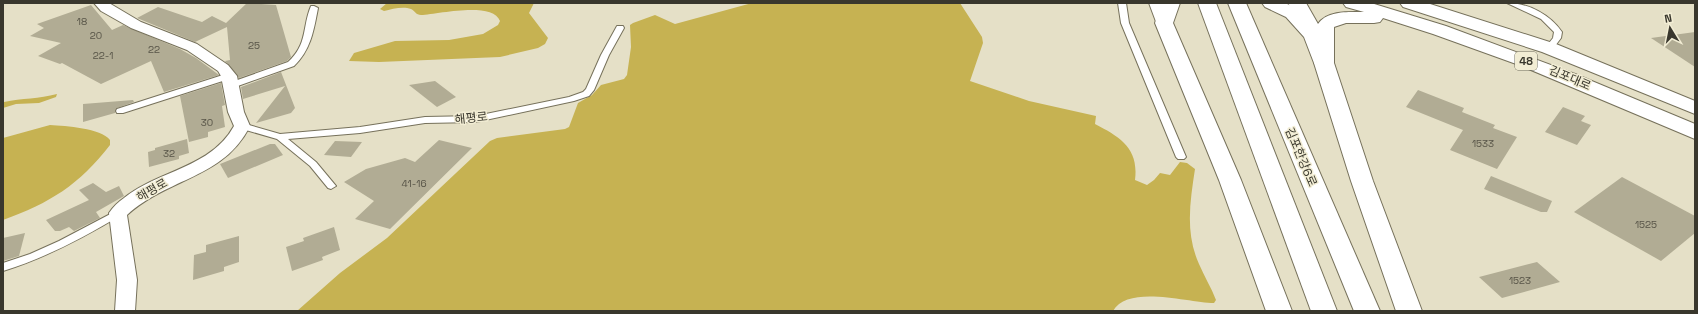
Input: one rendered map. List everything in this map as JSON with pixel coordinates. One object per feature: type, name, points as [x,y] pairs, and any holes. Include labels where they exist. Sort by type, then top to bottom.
[{"type":"street","points":[[101,3],[106,8],[136,25],[192,47],[209,57],[230,81],[236,112],[242,126]]},
{"type":"street","name":"김포한강6로","points":[[1237,3],[1367,311]]},
{"type":"street","points":[[1271,3],[1292,13],[1313,35]]},
{"type":"street","points":[[1297,3],[1306,17],[1324,63],[1360,174],[1409,311]]},
{"type":"street","name":"김포대로","points":[[1352,3],[1439,29],[1545,68],[1695,132]]},
{"type":"street","name":"김포대로","points":[[1409,3],[1549,48],[1695,108]]},
{"type":"street","points":[[1437,3],[1515,36]]},
{"type":"street","points":[[1164,10],[1279,311]]},
{"type":"street","points":[[1210,11],[1239,91],[1269,163],[1324,311]]},
{"type":"street","points":[[1324,63],[1324,30],[1327,24],[1333,20],[1349,16],[1366,16],[1380,19],[1494,49]]},
{"type":"street","name":"해평로","points":[[118,213],[148,190],[216,157],[234,142],[242,126]]},
{"type":"street","points":[[118,213],[127,280],[125,311]]},
{"type":"lane","points":[[1122,3],[1125,23],[1181,157]]},
{"type":"lane","points":[[1511,3],[1526,9],[1554,25],[1558,32],[1557,38],[1549,48]]},
{"type":"lane","points":[[120,111],[291,64],[298,59],[306,42],[314,8]]},
{"type":"lane","name":"해평로","points":[[242,126],[280,137],[360,130],[425,120],[476,119],[571,99],[586,94],[590,90],[604,55],[620,28]]},
{"type":"lane","name":"해평로","points":[[280,137],[313,164],[331,186]]},
{"type":"lane","name":"해평로","points":[[3,267],[59,247],[118,213]]},
{"type":"shaded area","points":[[387,3],[534,3],[529,13],[548,38],[545,44],[538,48],[500,57],[379,62],[349,61],[354,53],[395,41],[449,40],[483,34],[498,25],[500,21],[495,15],[487,11],[464,10],[421,15],[408,8],[398,8],[384,11],[380,9]]},
{"type":"shaded area","points":[[752,3],[960,3],[982,37],[983,43],[970,81],[1029,101],[1096,116],[1095,124],[1120,139],[1126,145],[1134,160],[1135,180],[1147,185],[1160,173],[1170,175],[1180,162],[1187,163],[1195,169],[1190,205],[1190,229],[1199,264],[1216,300],[1214,303],[1160,297],[1132,298],[1121,303],[1113,311],[297,311],[340,273],[387,238],[490,141],[497,138],[565,129],[569,127],[578,103],[592,95],[601,85],[624,79],[627,75],[631,47],[630,25],[655,15],[675,24]]},
{"type":"shaded area","points":[[57,94],[56,97],[39,103],[16,104],[3,108],[4,102]]},
{"type":"shaded area","points":[[50,125],[91,130],[105,136],[110,140],[110,145],[75,182],[35,207],[3,220],[3,138]]},
{"type":"building","points":[[247,3],[276,5],[291,57],[287,61],[239,78],[225,61],[230,60],[227,27],[195,42],[137,18],[158,7],[202,22],[212,16],[226,23]]},
{"type":"building","points":[[91,5],[112,30],[123,25],[180,49],[196,58],[219,75],[164,92],[151,61],[101,84],[62,63],[60,64],[38,56],[61,43],[30,36],[44,28],[37,24]]},
{"type":"building","points":[[1695,32],[1695,67],[1651,38]]},
{"type":"building","points":[[281,72],[295,108],[291,113],[256,123],[285,86],[243,99],[241,87]]},
{"type":"building","points":[[435,81],[456,97],[437,107],[409,85]]},
{"type":"building","points":[[221,83],[225,105],[222,106],[225,127],[208,132],[208,137],[189,142],[180,96]]},
{"type":"building","points":[[1418,90],[1464,108],[1462,112],[1495,125],[1493,128],[1517,137],[1497,169],[1450,150],[1463,130],[1406,107]]},
{"type":"building","points":[[133,100],[134,102],[117,108],[115,113],[83,122],[83,104]]},
{"type":"building","points":[[1563,107],[1585,116],[1581,121],[1591,125],[1577,145],[1545,132]]},
{"type":"building","points":[[187,139],[189,153],[179,156],[179,159],[149,167],[148,152],[155,150],[155,148]]},
{"type":"building","points":[[439,140],[472,148],[390,229],[355,219],[374,201],[344,182],[366,169],[405,158],[415,162]]},
{"type":"building","points":[[335,141],[362,142],[351,157],[324,155]]},
{"type":"building","points":[[270,144],[275,144],[283,155],[228,178],[220,164]]},
{"type":"building","points":[[1491,176],[1552,201],[1547,212],[1541,212],[1484,189]]},
{"type":"building","points":[[1622,177],[1695,216],[1695,233],[1661,261],[1574,212]]},
{"type":"building","points":[[93,183],[106,192],[119,186],[124,196],[96,212],[100,218],[74,231],[69,227],[60,231],[55,231],[46,220],[89,200],[79,190]]},
{"type":"building","points":[[334,227],[340,250],[322,257],[323,260],[292,271],[286,247],[304,241],[303,238]]},
{"type":"building","points":[[25,233],[19,256],[3,261],[3,238]]},
{"type":"building","points":[[239,236],[239,262],[224,267],[224,271],[193,280],[194,255],[206,252],[206,245]]},
{"type":"building","points":[[1537,262],[1560,282],[1502,298],[1479,277]]}]
